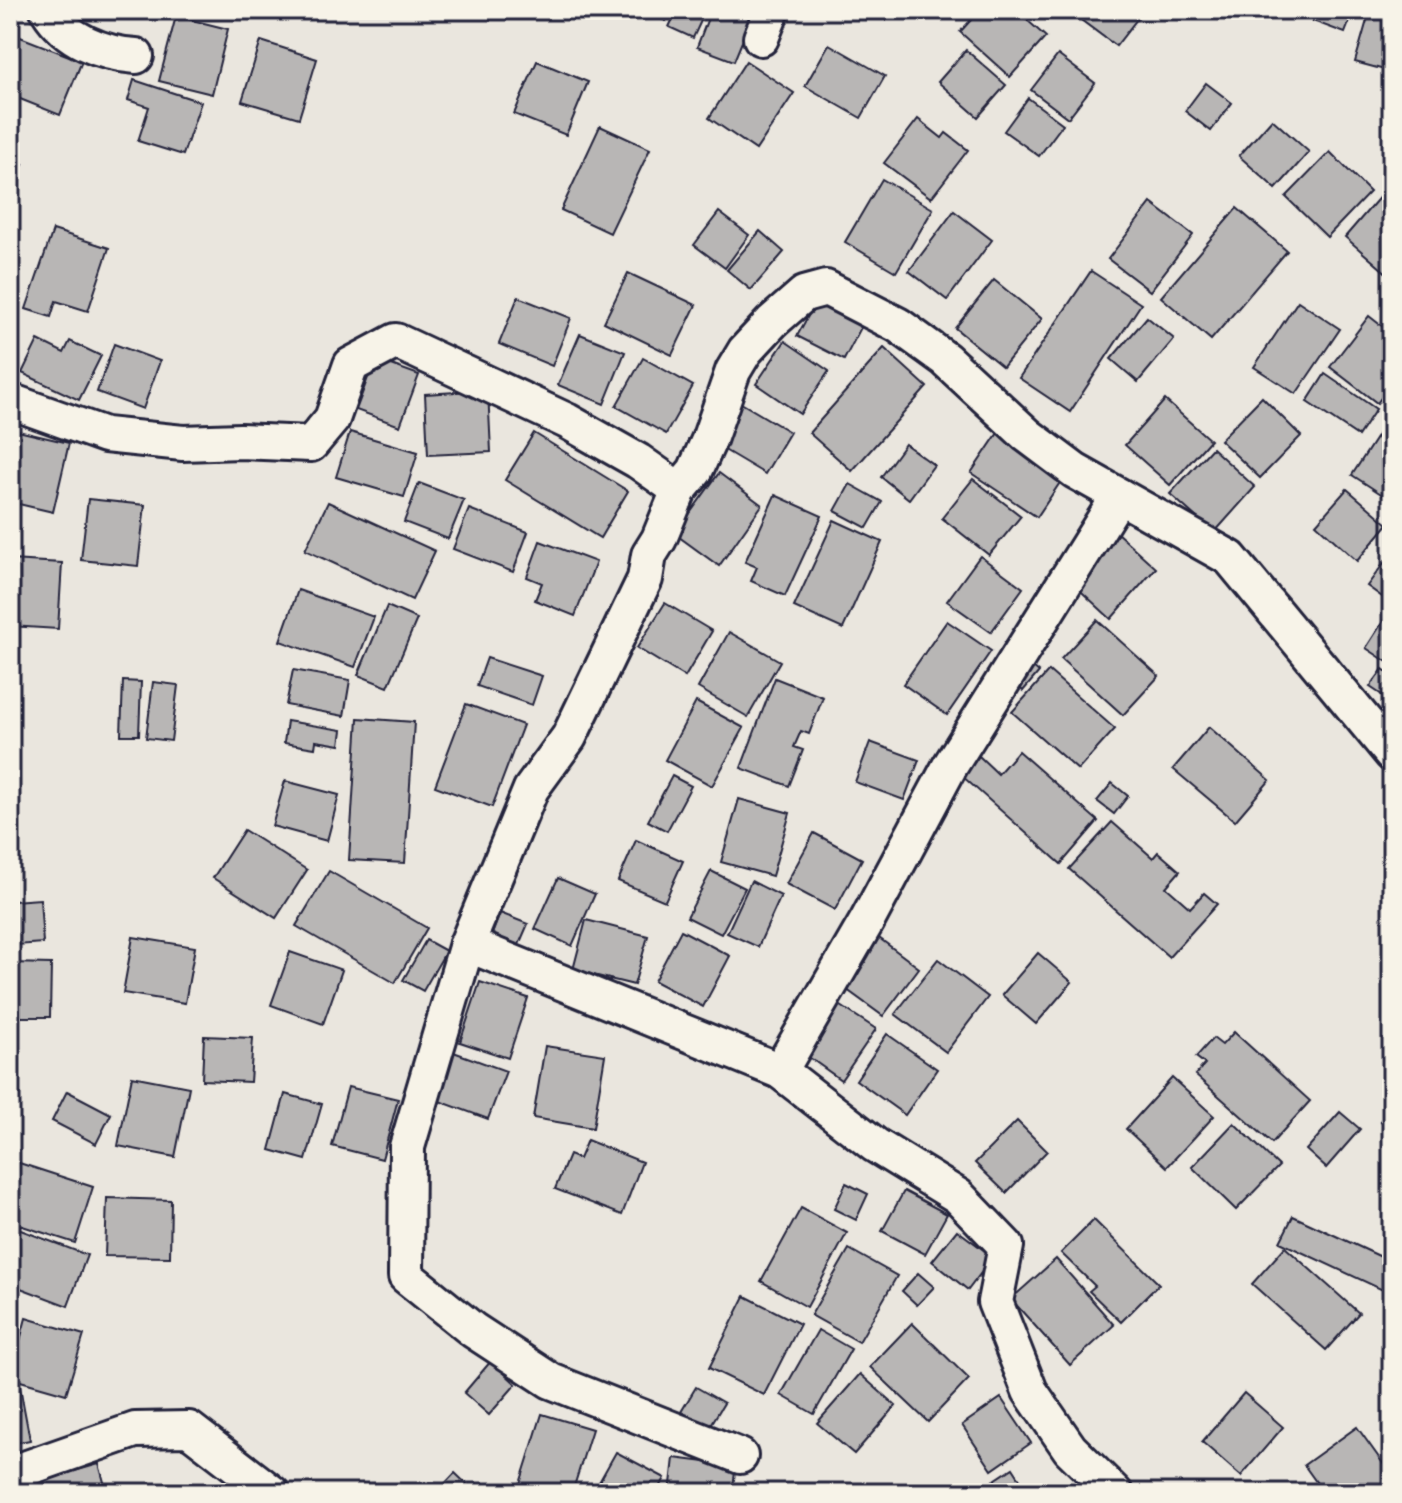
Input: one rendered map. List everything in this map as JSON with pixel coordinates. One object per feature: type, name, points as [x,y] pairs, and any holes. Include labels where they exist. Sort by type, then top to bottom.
[{"type":"street","points":[[48,10],[57,25],[89,45],[112,54],[136,56]]},
{"type":"street","points":[[740,1456],[551,1381],[473,1330],[406,1276],[407,1147],[467,944],[531,789],[569,737],[645,579],[649,555],[679,490],[695,471],[733,371],[745,351],[804,294],[826,288],[898,325],[945,359],[1027,435],[1075,471],[1230,558],[1392,754]]},
{"type":"street","points":[[10,401],[105,435],[183,443],[240,441],[311,444],[332,419],[351,365],[396,341],[567,421],[638,461],[679,490]]},
{"type":"street","points":[[780,1071],[867,921],[950,766],[1119,496]]},
{"type":"street","points":[[467,944],[780,1071],[875,1145],[958,1196],[1006,1246],[995,1302],[1030,1391],[1070,1449],[1115,1493]]},
{"type":"street","points":[[14,1480],[135,1430],[189,1429],[272,1493]]},
{"type":"building","points":[[640,10],[671,10],[666,21]]},
{"type":"building","points":[[677,10],[706,10],[693,38],[669,27]]},
{"type":"building","points":[[711,10],[755,10],[734,61],[697,47]]},
{"type":"building","points":[[980,10],[1016,10],[1046,37],[1010,77],[960,32]]},
{"type":"building","points":[[1083,10],[1144,10],[1116,46],[1077,17]]},
{"type":"building","points":[[1292,10],[1354,10],[1345,33],[1291,13]]},
{"type":"building","points":[[1370,10],[1392,10],[1392,72],[1355,62]]},
{"type":"building","points":[[176,16],[228,29],[212,94],[159,81]]},
{"type":"building","points":[[10,33],[82,61],[60,115],[10,95]]},
{"type":"building","points":[[261,41],[317,59],[299,118],[242,101]]},
{"type":"building","points":[[829,44],[885,76],[861,118],[805,86]]},
{"type":"building","points":[[966,50],[1006,85],[978,117],[938,82]]},
{"type":"building","points":[[1058,55],[1095,83],[1068,118],[1031,90]]},
{"type":"building","points":[[537,61],[588,82],[566,135],[514,114]]},
{"type":"building","points":[[746,61],[794,93],[756,150],[709,118]]},
{"type":"building","points":[[134,80],[201,102],[183,155],[138,141],[149,107],[128,100]]},
{"type":"building","points":[[1206,83],[1232,103],[1211,131],[1185,111]]},
{"type":"building","points":[[1028,98],[1063,124],[1039,156],[1004,131]]},
{"type":"building","points":[[918,119],[942,138],[946,133],[968,150],[931,198],[884,163]]},
{"type":"building","points":[[1272,119],[1309,152],[1276,189],[1239,156]]},
{"type":"building","points":[[600,126],[650,149],[610,233],[561,210]]},
{"type":"building","points":[[1330,152],[1370,192],[1327,237],[1286,197]]},
{"type":"building","points":[[10,159],[23,164],[10,197]]},
{"type":"building","points":[[882,179],[933,209],[896,272],[845,242]]},
{"type":"building","points":[[1383,193],[1392,201],[1390,276],[1345,237]]},
{"type":"building","points":[[1151,203],[1193,235],[1150,291],[1108,259]]},
{"type":"building","points":[[1237,208],[1287,251],[1211,340],[1161,297]]},
{"type":"building","points":[[954,211],[992,240],[947,300],[909,271]]},
{"type":"building","points":[[719,212],[749,235],[725,268],[694,245]]},
{"type":"building","points":[[53,230],[109,248],[88,311],[56,301],[51,317],[26,309]]},
{"type":"building","points":[[760,231],[784,252],[751,290],[727,270]]},
{"type":"building","points":[[1091,271],[1141,304],[1070,412],[1019,378]]},
{"type":"building","points":[[628,273],[696,305],[672,355],[604,322]]},
{"type":"building","points":[[994,280],[1042,319],[1003,367],[955,328]]},
{"type":"building","points":[[822,291],[867,316],[844,360],[797,336]]},
{"type":"building","points":[[518,297],[571,318],[552,366],[499,344]]},
{"type":"building","points":[[1298,301],[1340,329],[1296,394],[1254,367]]},
{"type":"building","points":[[1369,316],[1392,334],[1392,384],[1377,403],[1330,367]]},
{"type":"building","points":[[1147,317],[1174,339],[1138,382],[1111,359]]},
{"type":"building","points":[[580,334],[625,352],[604,404],[558,385]]},
{"type":"building","points":[[38,340],[64,353],[70,341],[101,356],[79,400],[22,373]]},
{"type":"building","points":[[785,341],[829,371],[800,414],[756,384]]},
{"type":"building","points":[[114,344],[160,361],[143,409],[97,392]]},
{"type":"building","points":[[884,348],[927,387],[852,471],[809,433]]},
{"type":"building","points":[[643,358],[693,386],[666,434],[616,406]]},
{"type":"building","points":[[375,359],[419,375],[400,426],[356,410]]},
{"type":"building","points":[[1325,374],[1376,409],[1358,436],[1307,402]]},
{"type":"building","points":[[488,390],[491,452],[428,455],[425,394]]},
{"type":"building","points":[[1262,397],[1301,436],[1260,478],[1220,440]]},
{"type":"building","points":[[1165,400],[1210,440],[1170,485],[1125,445]]},
{"type":"building","points":[[741,403],[790,432],[765,474],[716,445]]},
{"type":"building","points":[[1000,430],[1065,475],[1037,517],[971,473]]},
{"type":"building","points":[[18,431],[69,443],[53,512],[10,502],[10,463]]},
{"type":"building","points":[[350,432],[418,452],[404,497],[336,477]]},
{"type":"building","points":[[1380,432],[1392,440],[1392,501],[1352,475]]},
{"type":"building","points":[[534,433],[628,491],[600,538],[505,480]]},
{"type":"building","points":[[905,444],[934,465],[909,499],[881,477]]},
{"type":"building","points":[[1212,448],[1255,487],[1214,533],[1170,494]]},
{"type":"building","points":[[719,473],[762,505],[719,566],[675,534]]},
{"type":"building","points":[[973,479],[1021,516],[989,555],[942,518]]},
{"type":"building","points":[[419,483],[464,500],[448,539],[404,522]]},
{"type":"building","points":[[850,484],[882,502],[867,528],[835,511]]},
{"type":"building","points":[[1347,489],[1388,524],[1357,561],[1316,524]]},
{"type":"building","points":[[775,495],[822,516],[785,596],[751,581],[757,567],[745,562]]},
{"type":"building","points":[[88,499],[145,505],[138,566],[81,560]]},
{"type":"building","points":[[328,502],[435,551],[412,600],[305,550]]},
{"type":"building","points":[[469,509],[528,532],[513,572],[453,549]]},
{"type":"building","points":[[834,520],[882,542],[843,629],[794,607]]},
{"type":"building","points":[[1116,532],[1156,568],[1111,619],[1071,582]]},
{"type":"building","points":[[540,541],[596,562],[575,616],[535,600],[542,583],[527,577]]},
{"type":"building","points":[[1392,552],[1392,604],[1367,586]]},
{"type":"building","points":[[980,556],[1023,588],[991,632],[947,601]]},
{"type":"building","points":[[10,560],[62,563],[58,629],[10,626]]},
{"type":"building","points":[[298,590],[374,617],[355,667],[280,641]]},
{"type":"building","points":[[665,603],[712,631],[685,677],[637,648]]},
{"type":"building","points":[[387,606],[417,619],[388,687],[358,675]]},
{"type":"building","points":[[1389,612],[1392,613],[1392,665],[1366,648]]},
{"type":"building","points":[[1097,620],[1159,676],[1123,715],[1061,659]]},
{"type":"building","points":[[947,621],[991,651],[947,715],[903,684]]},
{"type":"building","points":[[729,632],[780,661],[748,717],[698,688]]},
{"type":"building","points":[[487,658],[542,676],[532,705],[477,686]]},
{"type":"building","points":[[1026,661],[1039,672],[1023,691],[1010,679]]},
{"type":"building","points":[[1383,669],[1392,676],[1392,694],[1388,699],[1370,687]]},
{"type":"building","points":[[293,670],[350,680],[344,716],[286,705]]},
{"type":"building","points":[[1049,671],[1115,729],[1078,770],[1012,712]]},
{"type":"building","points":[[775,678],[823,697],[809,734],[801,731],[794,747],[803,750],[789,786],[741,768]]},
{"type":"building","points":[[123,681],[141,682],[139,735],[121,735]]},
{"type":"building","points":[[153,682],[178,685],[171,741],[146,738]]},
{"type":"building","points":[[696,702],[744,728],[712,786],[665,760]]},
{"type":"building","points":[[466,704],[523,725],[492,807],[435,786]]},
{"type":"building","points":[[358,718],[414,722],[405,863],[349,860]]},
{"type":"building","points":[[287,721],[342,730],[340,745],[316,741],[315,748],[284,743]]},
{"type":"building","points":[[1209,727],[1270,780],[1235,821],[1173,769]]},
{"type":"building","points":[[870,742],[919,760],[904,800],[855,782]]},
{"type":"building","points":[[1018,751],[1098,821],[1061,864],[962,776],[979,756],[998,774]]},
{"type":"building","points":[[672,776],[691,786],[667,831],[648,821]]},
{"type":"building","points":[[285,781],[339,795],[327,841],[272,826]]},
{"type":"building","points":[[1112,783],[1128,796],[1114,814],[1097,801]]},
{"type":"building","points":[[739,799],[790,813],[772,876],[721,862]]},
{"type":"building","points":[[1112,822],[1153,858],[1158,852],[1180,871],[1166,887],[1190,908],[1204,893],[1217,904],[1169,957],[1069,869]]},
{"type":"building","points":[[244,830],[307,870],[276,918],[213,878]]},
{"type":"building","points":[[814,833],[862,859],[835,910],[786,884]]},
{"type":"building","points":[[636,840],[683,861],[665,901],[618,881]]},
{"type":"building","points":[[329,871],[427,928],[395,983],[296,926]]},
{"type":"building","points":[[711,871],[745,888],[721,934],[687,917]]},
{"type":"building","points":[[558,878],[595,894],[572,946],[535,929]]},
{"type":"building","points":[[751,881],[781,896],[758,947],[727,933]]},
{"type":"building","points":[[40,899],[43,943],[16,945],[13,901]]},
{"type":"building","points":[[500,913],[528,924],[518,947],[491,937]]},
{"type":"building","points":[[586,920],[648,936],[634,985],[573,970]]},
{"type":"building","points":[[681,930],[730,956],[703,1007],[654,981]]},
{"type":"building","points":[[875,935],[919,968],[883,1016],[839,984]]},
{"type":"building","points":[[133,937],[195,947],[185,1003],[123,993]]},
{"type":"building","points":[[426,940],[446,951],[423,991],[403,980]]},
{"type":"building","points":[[290,952],[342,970],[323,1024],[271,1005]]},
{"type":"building","points":[[1038,953],[1072,982],[1036,1024],[1002,995]]},
{"type":"building","points":[[938,959],[988,997],[946,1052],[895,1014]]},
{"type":"building","points":[[10,963],[51,964],[50,1017],[10,1017]]},
{"type":"building","points":[[480,982],[528,998],[508,1058],[460,1042]]},
{"type":"building","points":[[838,1004],[876,1029],[841,1080],[803,1053]]},
{"type":"building","points":[[1234,1032],[1310,1101],[1272,1143],[1195,1075],[1205,1064],[1196,1057],[1213,1038],[1222,1045]]},
{"type":"building","points":[[887,1034],[937,1069],[905,1115],[856,1080]]},
{"type":"building","points":[[204,1036],[253,1038],[250,1082],[202,1080]]},
{"type":"building","points":[[545,1046],[605,1055],[593,1128],[533,1118]]},
{"type":"building","points":[[448,1050],[506,1071],[488,1119],[431,1098]]},
{"type":"building","points":[[132,1076],[189,1087],[175,1157],[118,1146]]},
{"type":"building","points":[[1172,1078],[1214,1116],[1167,1167],[1126,1129]]},
{"type":"building","points":[[348,1087],[398,1099],[382,1159],[332,1146]]},
{"type":"building","points":[[67,1091],[111,1114],[96,1144],[52,1121]]},
{"type":"building","points":[[285,1094],[322,1104],[306,1160],[270,1150]]},
{"type":"building","points":[[1392,1094],[1392,1133],[1380,1121],[1389,1112],[1382,1105]]},
{"type":"building","points":[[1340,1112],[1360,1129],[1326,1168],[1306,1150]]},
{"type":"building","points":[[1017,1121],[1047,1151],[1006,1193],[975,1163]]},
{"type":"building","points":[[1234,1123],[1279,1166],[1236,1210],[1192,1167]]},
{"type":"building","points":[[587,1140],[642,1162],[622,1215],[555,1189],[569,1155],[579,1159]]},
{"type":"building","points":[[10,1160],[93,1187],[75,1243],[10,1222]]},
{"type":"building","points":[[846,1183],[868,1194],[856,1220],[834,1209]]},
{"type":"building","points":[[904,1191],[947,1214],[925,1254],[882,1231]]},
{"type":"building","points":[[107,1198],[171,1200],[170,1257],[105,1256]]},
{"type":"building","points":[[801,1208],[847,1233],[807,1307],[761,1281]]},
{"type":"building","points":[[1293,1216],[1392,1262],[1392,1276],[1385,1291],[1280,1242]]},
{"type":"building","points":[[1094,1220],[1159,1284],[1121,1322],[1089,1291],[1095,1286],[1061,1253]]},
{"type":"building","points":[[10,1226],[87,1255],[68,1306],[10,1284]]},
{"type":"building","points":[[957,1230],[993,1257],[968,1290],[932,1261]]},
{"type":"building","points":[[1285,1247],[1359,1313],[1326,1350],[1252,1284]]},
{"type":"building","points":[[849,1249],[897,1276],[859,1342],[811,1315]]},
{"type":"building","points":[[1056,1259],[1114,1325],[1070,1365],[1011,1299]]},
{"type":"building","points":[[918,1273],[934,1287],[917,1305],[902,1291]]},
{"type":"building","points":[[745,1296],[800,1324],[764,1395],[709,1368]]},
{"type":"building","points":[[26,1318],[84,1335],[66,1394],[10,1378]]},
{"type":"building","points":[[912,1323],[969,1379],[928,1422],[870,1367]]},
{"type":"building","points":[[818,1330],[851,1349],[814,1414],[781,1395]]},
{"type":"building","points":[[491,1361],[516,1384],[489,1415],[464,1393]]},
{"type":"building","points":[[860,1374],[896,1406],[854,1454],[817,1423]]},
{"type":"building","points":[[20,1387],[30,1440],[10,1444],[10,1389]]},
{"type":"building","points":[[696,1387],[724,1403],[709,1428],[681,1412]]},
{"type":"building","points":[[1244,1393],[1283,1427],[1241,1476],[1202,1442]]},
{"type":"building","points":[[1001,1398],[1031,1443],[992,1470],[962,1425]]},
{"type":"building","points":[[542,1414],[592,1429],[572,1493],[527,1493],[518,1490]]},
{"type":"building","points":[[1357,1427],[1392,1476],[1392,1487],[1383,1493],[1324,1493],[1304,1465]]},
{"type":"building","points":[[616,1452],[665,1478],[657,1493],[593,1493]]},
{"type":"building","points":[[674,1458],[736,1466],[732,1493],[670,1493]]},
{"type":"building","points":[[99,1464],[107,1493],[47,1493],[43,1480]]},
{"type":"building","points":[[1013,1468],[1029,1493],[975,1493]]},
{"type":"building","points":[[455,1473],[476,1493],[436,1493]]}]
